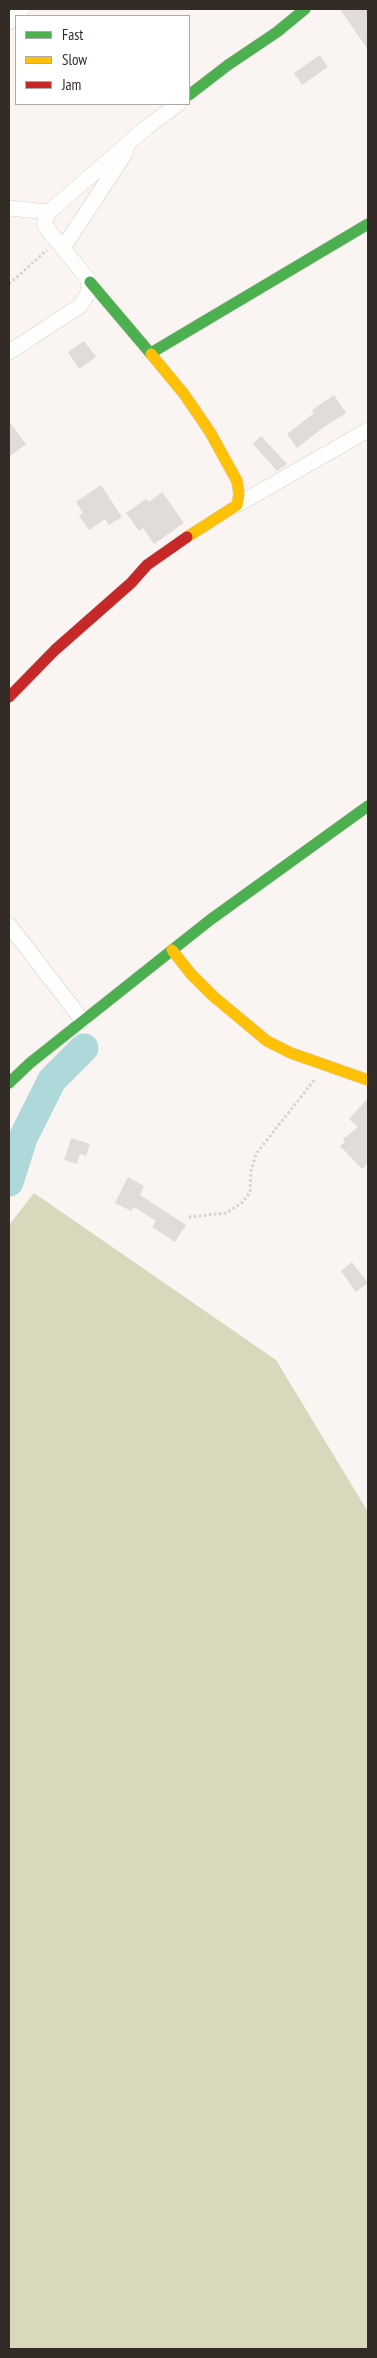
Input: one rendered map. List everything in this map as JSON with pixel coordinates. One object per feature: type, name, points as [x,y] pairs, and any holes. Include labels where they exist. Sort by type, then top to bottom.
[{"type":"street","points":[[190,95],[216,74],[277,32],[304,9]]},
{"type":"street","points":[[177,105],[136,137],[49,212],[45,226],[184,394],[210,432],[237,481],[239,494],[237,504]]},
{"type":"street","points":[[63,248],[136,137]]},
{"type":"street","points":[[9,208],[49,212]]},
{"type":"street","points":[[151,354],[368,224]]},
{"type":"street","points":[[9,352],[80,306],[88,297],[90,282]]},
{"type":"street","points":[[9,697],[55,650],[163,552],[228,512],[237,504],[368,430]]},
{"type":"street","points":[[9,1084],[83,1021],[172,950],[241,897],[368,806]]},
{"type":"street","points":[[9,926],[83,1021]]},
{"type":"street","points":[[172,950],[212,996],[260,1036],[291,1053],[368,1080]]},
{"type":"path","points":[[9,284],[45,251],[63,248]]},
{"type":"path","points":[[189,1217],[226,1213],[243,1202],[250,1192],[251,1170],[256,1154],[327,1065]]},
{"type":"green space","points":[[34,1193],[276,1360],[368,1512],[368,2349],[9,2349],[9,1225]]},
{"type":"building","points":[[340,9],[368,9],[368,50]]},
{"type":"building","points":[[320,55],[328,67],[302,85],[294,73]]},
{"type":"building","points":[[84,341],[96,357],[79,369],[68,352]]},
{"type":"building","points":[[334,395],[346,413],[297,448],[287,434],[314,413],[312,410]]},
{"type":"building","points":[[9,421],[26,444],[9,457]]},
{"type":"building","points":[[261,436],[287,464],[277,471],[253,444]]},
{"type":"building","points":[[101,485],[122,517],[109,525],[105,519],[89,530],[79,516],[83,513],[76,502]]},
{"type":"building","points":[[162,492],[184,523],[154,544],[143,528],[139,531],[126,513],[146,499],[149,502]]},
{"type":"building","points":[[368,1098],[368,1163],[362,1169],[340,1146],[345,1142],[343,1139],[358,1127],[349,1119]]},
{"type":"building","points":[[71,1138],[90,1144],[86,1156],[80,1154],[77,1164],[64,1160]]},
{"type":"building","points":[[128,1177],[144,1186],[140,1195],[186,1225],[175,1242],[152,1227],[156,1221],[134,1207],[131,1211],[115,1203]]},
{"type":"building","points":[[352,1262],[368,1283],[356,1292],[341,1271]]},
{"type":"waterway","points":[[9,1182],[23,1138],[52,1080],[84,1048]]},
{"type":"traffic: fast","points":[[190,94],[228,65],[277,32],[305,9]]},
{"type":"traffic: fast","points":[[151,353],[368,224]]},
{"type":"traffic: fast","points":[[90,282],[151,354]]},
{"type":"traffic: fast","points":[[9,1083],[30,1063],[210,920],[368,806]]},
{"type":"traffic: slow","points":[[151,354],[184,394],[210,432],[237,481],[239,494],[237,505],[187,537]]},
{"type":"traffic: slow","points":[[172,950],[191,974],[213,996],[267,1041],[291,1053],[368,1080]]},
{"type":"traffic: jam","points":[[9,697],[55,650],[131,583],[147,565],[187,537]]}]
